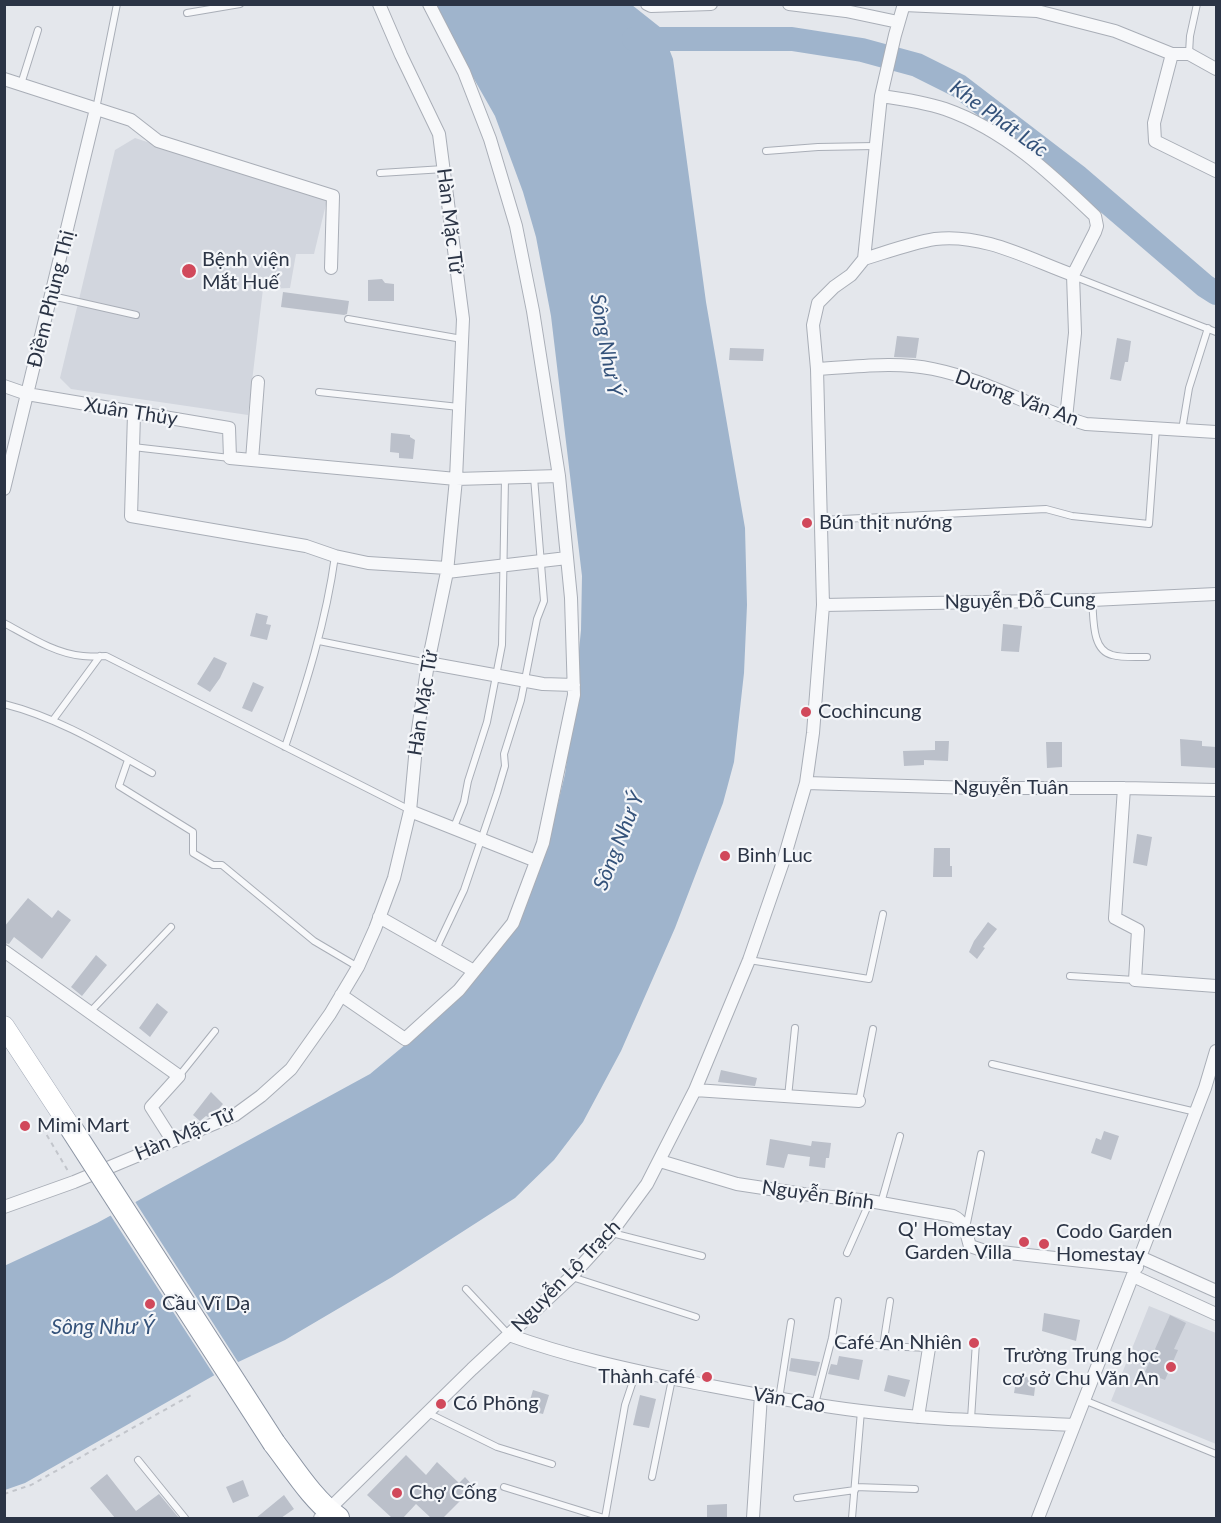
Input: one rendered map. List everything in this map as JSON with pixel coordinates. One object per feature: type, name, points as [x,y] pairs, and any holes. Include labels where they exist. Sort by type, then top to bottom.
[{"type":"highway","points":[[71,1128],[274,1443],[329,1516]]},
{"type":"main road","points":[[4,1026],[71,1128]]},
{"type":"street","name":"Hàn Mặc Tử","points":[[5,1207],[74,1182],[235,1115],[261,1096],[291,1069],[314,1039],[341,995],[358,967],[394,878],[410,811],[417,736],[428,663],[447,570],[456,479],[463,320],[439,134],[379,4]]},
{"type":"street","points":[[341,995],[405,1039],[459,990],[513,923],[543,843],[574,695],[571,598],[559,476],[533,311],[516,226],[490,139],[464,72],[429,4]]},
{"type":"street","points":[[646,4],[651,6],[711,4]]},
{"type":"street","points":[[789,4],[846,11],[898,22]]},
{"type":"street","points":[[1073,275],[974,239],[934,239],[864,259],[881,96],[904,4],[1037,11],[1115,31],[1172,54],[1189,54],[1216,69]]},
{"type":"street","points":[[1172,54],[1154,123],[1155,141],[1216,171]]},
{"type":"street","points":[[4,80],[131,120],[158,141],[333,196],[332,268]]},
{"type":"street","points":[[881,96],[946,109],[978,124],[1040,164],[1095,216],[1095,232],[1073,275],[1075,333],[1066,418]]},
{"type":"street","name":"Điềm Phùng Thị","points":[[4,489],[96,109]]},
{"type":"street","name":"Nguyễn Lộ Trạch","points":[[329,1516],[428,1413],[571,1277],[611,1233],[633,1206],[660,1161],[695,1090],[749,960],[783,862],[806,783],[813,733],[823,605],[818,369],[813,325],[818,303],[834,287],[851,275],[864,259]]},
{"type":"street","name":"Dương Văn An","points":[[818,369],[902,364],[934,369],[978,382],[1086,424],[1216,432]]},
{"type":"street","points":[[252,459],[258,382]]},
{"type":"street","name":"Xuân Thủy","points":[[4,386],[27,394],[134,414],[229,428],[230,458]]},
{"type":"street","points":[[134,414],[131,516],[306,546],[335,556],[368,563],[447,570],[567,558]]},
{"type":"street","points":[[230,458],[456,479],[559,476]]},
{"type":"street","name":"Nguyễn Đỗ Cung","points":[[823,605],[1092,600],[1216,594]]},
{"type":"street","points":[[428,663],[526,681],[574,685]]},
{"type":"street","name":"Nguyễn Tuân","points":[[806,783],[975,788],[1216,790]]},
{"type":"street","points":[[1124,788],[1115,918],[1138,930],[1135,980],[1216,986]]},
{"type":"street","points":[[410,811],[536,861]]},
{"type":"street","points":[[379,917],[474,971]]},
{"type":"street","points":[[4,951],[179,1076],[151,1107],[172,1140]]},
{"type":"street","points":[[1038,1518],[1137,1267],[1196,1112],[1216,1051]]},
{"type":"street","points":[[695,1090],[860,1101]]},
{"type":"street","name":"Nguyễn Bính","points":[[660,1161],[737,1184],[875,1202],[953,1216],[966,1228],[970,1246],[982,1250],[1137,1267]]},
{"type":"street","points":[[1137,1267],[1216,1291]]},
{"type":"street","points":[[1137,1267],[1216,1314]]},
{"type":"street","name":"Văn Cao","points":[[509,1335],[547,1349],[636,1372],[779,1399],[918,1417],[1074,1425]]},
{"type":"street","points":[[918,1417],[929,1348]]},
{"type":"street","points":[[753,1518],[761,1395]]},
{"type":"lane","points":[[96,109],[117,4]]},
{"type":"lane","points":[[187,13],[240,4]]},
{"type":"lane","points":[[1189,54],[1190,36],[1197,4]]},
{"type":"lane","points":[[21,84],[38,30]]},
{"type":"lane","points":[[766,151],[875,146]]},
{"type":"lane","points":[[380,173],[444,169]]},
{"type":"lane","points":[[1073,275],[1216,332]]},
{"type":"lane","points":[[52,296],[135,315]]},
{"type":"lane","points":[[348,319],[462,339]]},
{"type":"lane","points":[[1182,430],[1189,388],[1208,328]]},
{"type":"lane","points":[[319,392],[459,407]]},
{"type":"lane","points":[[822,520],[1046,509],[1072,516],[1149,524],[1156,428]]},
{"type":"lane","points":[[132,447],[230,458]]},
{"type":"lane","points":[[436,949],[464,890],[505,766],[504,754],[513,731],[526,681],[537,619],[544,601],[534,476]]},
{"type":"lane","points":[[454,827],[464,802],[486,722],[502,645],[505,478]]},
{"type":"lane","points":[[285,747],[319,641],[330,593],[335,556]]},
{"type":"lane","points":[[1092,600],[1097,641],[1104,652],[1112,655],[1147,657]]},
{"type":"lane","points":[[4,623],[70,654],[106,656],[410,811]]},
{"type":"lane","points":[[319,641],[428,663]]},
{"type":"lane","points":[[53,720],[100,656]]},
{"type":"lane","points":[[4,704],[77,730],[152,773]]},
{"type":"lane","points":[[128,760],[119,786],[193,832],[193,853],[213,865],[222,865],[314,941],[358,967]]},
{"type":"lane","points":[[749,960],[869,979],[883,914]]},
{"type":"lane","points":[[90,1013],[171,927]]},
{"type":"lane","points":[[1071,976],[1135,980]]},
{"type":"lane","points":[[788,1098],[795,1028]]},
{"type":"lane","points":[[860,1101],[873,1029]]},
{"type":"lane","points":[[179,1076],[215,1031]]},
{"type":"lane","points":[[992,1064],[1196,1112]]},
{"type":"lane","points":[[847,1253],[875,1202],[900,1137]]},
{"type":"lane","points":[[966,1228],[981,1155]]},
{"type":"lane","points":[[611,1233],[702,1256]]},
{"type":"lane","points":[[571,1277],[696,1317]]},
{"type":"lane","points":[[466,1289],[509,1335]]},
{"type":"lane","points":[[816,1404],[832,1338],[838,1301]]},
{"type":"lane","points":[[883,1346],[890,1301]]},
{"type":"lane","points":[[779,1399],[791,1322]]},
{"type":"lane","points":[[832,1338],[883,1346],[929,1348]]},
{"type":"lane","points":[[971,1419],[976,1342]]},
{"type":"lane","points":[[504,1487],[604,1518],[625,1405],[636,1372]]},
{"type":"lane","points":[[652,1477],[672,1378]]},
{"type":"lane","points":[[1084,1400],[1216,1454]]},
{"type":"lane","points":[[852,1518],[861,1411]]},
{"type":"lane","points":[[428,1413],[497,1447],[552,1464]]},
{"type":"lane","points":[[138,1460],[185,1518]]},
{"type":"lane","points":[[797,1498],[855,1488],[915,1489]]},
{"type":"path","points":[[42,1126],[74,1182]]},
{"type":"path","points":[[4,1494],[39,1480],[193,1395]]},
{"type":"shaded area","name":"Bệnh viện Mắt Huế","points":[[135,138],[327,200],[314,254],[296,254],[290,288],[263,289],[248,415],[71,389],[60,378],[115,150]]},
{"type":"shaded area","name":"Trường Trung học cơ sở Chu Văn An","points":[[1149,1306],[1216,1333],[1216,1444],[1111,1401]]},
{"type":"water","name":"Sông Như Ý","points":[[432,5],[632,5],[661,28],[673,59],[706,302],[745,528],[747,605],[744,673],[734,762],[723,803],[675,928],[621,1051],[583,1122],[554,1160],[515,1198],[392,1277],[285,1340],[234,1364],[25,1483],[5,1490],[4,1266],[97,1223],[370,1074],[429,1025],[486,962],[547,849],[565,774],[571,731],[581,630],[582,576],[551,316],[536,237],[523,192],[495,116]]},
{"type":"pier","points":[[134,1200],[240,1365],[216,1378],[109,1213]]},
{"type":"building","points":[[382,279],[385,283],[394,284],[394,301],[368,301],[368,280]]},
{"type":"building","points":[[283,292],[349,301],[347,314],[281,307]]},
{"type":"building","points":[[897,336],[919,338],[916,358],[894,357]]},
{"type":"building","points":[[1117,338],[1131,341],[1128,362],[1125,362],[1121,381],[1110,379]]},
{"type":"building","points":[[730,348],[764,349],[763,361],[729,360]]},
{"type":"building","points":[[391,433],[410,435],[415,440],[413,459],[399,458],[399,453],[390,452]]},
{"type":"building","points":[[256,613],[268,616],[266,624],[271,625],[267,640],[250,636]]},
{"type":"building","points":[[1003,624],[1022,626],[1019,652],[1001,651]]},
{"type":"building","points":[[214,657],[227,663],[210,692],[197,684]]},
{"type":"building","points":[[253,682],[264,687],[252,712],[242,708]]},
{"type":"building","points":[[1180,739],[1202,741],[1202,746],[1216,747],[1216,768],[1181,766]]},
{"type":"building","points":[[935,741],[949,741],[948,761],[924,760],[924,765],[904,766],[903,751],[935,750]]},
{"type":"building","points":[[1046,742],[1062,742],[1062,767],[1047,768]]},
{"type":"building","points":[[1137,834],[1152,837],[1147,866],[1133,863]]},
{"type":"building","points":[[934,848],[950,848],[952,877],[933,877]]},
{"type":"building","points":[[28,898],[52,918],[58,910],[71,920],[42,959],[14,937],[9,944],[4,943],[4,927]]},
{"type":"building","points":[[988,922],[997,929],[977,959],[969,952]]},
{"type":"building","points":[[96,955],[107,965],[82,996],[71,987]]},
{"type":"building","points":[[157,1003],[168,1012],[150,1037],[139,1028]]},
{"type":"building","points":[[721,1070],[757,1078],[755,1086],[718,1082]]},
{"type":"building","points":[[211,1092],[223,1104],[215,1113],[200,1121],[193,1115]]},
{"type":"building","points":[[1104,1131],[1119,1136],[1111,1160],[1091,1153],[1096,1138],[1101,1140]]},
{"type":"building","points":[[770,1139],[811,1146],[812,1141],[831,1143],[825,1168],[809,1166],[810,1157],[788,1154],[784,1168],[766,1165]]},
{"type":"building","points":[[1044,1313],[1080,1320],[1076,1341],[1042,1331]]},
{"type":"building","points":[[1170,1315],[1186,1323],[1174,1349],[1178,1350],[1165,1380],[1145,1372]]},
{"type":"building","points":[[839,1356],[863,1360],[859,1380],[828,1374],[831,1364],[837,1365]]},
{"type":"building","points":[[791,1358],[820,1362],[816,1376],[789,1371]]},
{"type":"building","points":[[888,1375],[910,1380],[905,1397],[884,1391]]},
{"type":"building","points":[[1017,1375],[1036,1379],[1034,1396],[1014,1393]]},
{"type":"building","points":[[533,1390],[549,1395],[543,1414],[527,1410]]},
{"type":"building","points":[[640,1395],[656,1399],[649,1428],[633,1425]]},
{"type":"building","points":[[406,1455],[426,1475],[437,1462],[459,1483],[465,1477],[474,1487],[443,1518],[431,1518],[416,1504],[403,1518],[392,1518],[367,1495]]},
{"type":"building","points":[[107,1474],[136,1511],[159,1494],[179,1518],[115,1518],[90,1488]]},
{"type":"building","points":[[243,1480],[249,1496],[233,1503],[226,1487]]},
{"type":"building","points":[[284,1495],[294,1509],[281,1518],[256,1518]]},
{"type":"building","points":[[727,1504],[727,1518],[707,1518],[707,1505]]},
{"type":"waterway","name":"Khe Phát Lác","points":[[634,39],[792,39],[862,50],[917,65],[959,86],[1078,177],[1216,293]]},
{"type":"place","name":"Bệnh viện Mắt Huế","points":[[189,271]]},
{"type":"place","name":"Bún thịt nướng","points":[[807,523]]},
{"type":"place","name":"Cochincung","points":[[806,712]]},
{"type":"place","name":"Binh Luc","points":[[725,856]]},
{"type":"place","name":"Mimi Mart","points":[[25,1126]]},
{"type":"place","name":"Q' Homestay Garden Villa","points":[[1024,1242]]},
{"type":"place","name":"Codo Garden Homestay","points":[[1044,1244]]},
{"type":"place","name":"Cầu Vĩ Dạ","points":[[150,1304]]},
{"type":"place","name":"Café An Nhiên","points":[[974,1343]]},
{"type":"place","name":"Trường Trung học cơ sở Chu Văn An","points":[[1171,1367]]},
{"type":"place","name":"Thành café","points":[[707,1377]]},
{"type":"place","name":"Có Phōng","points":[[441,1404]]},
{"type":"place","name":"Chợ Cống","points":[[397,1493]]}]
